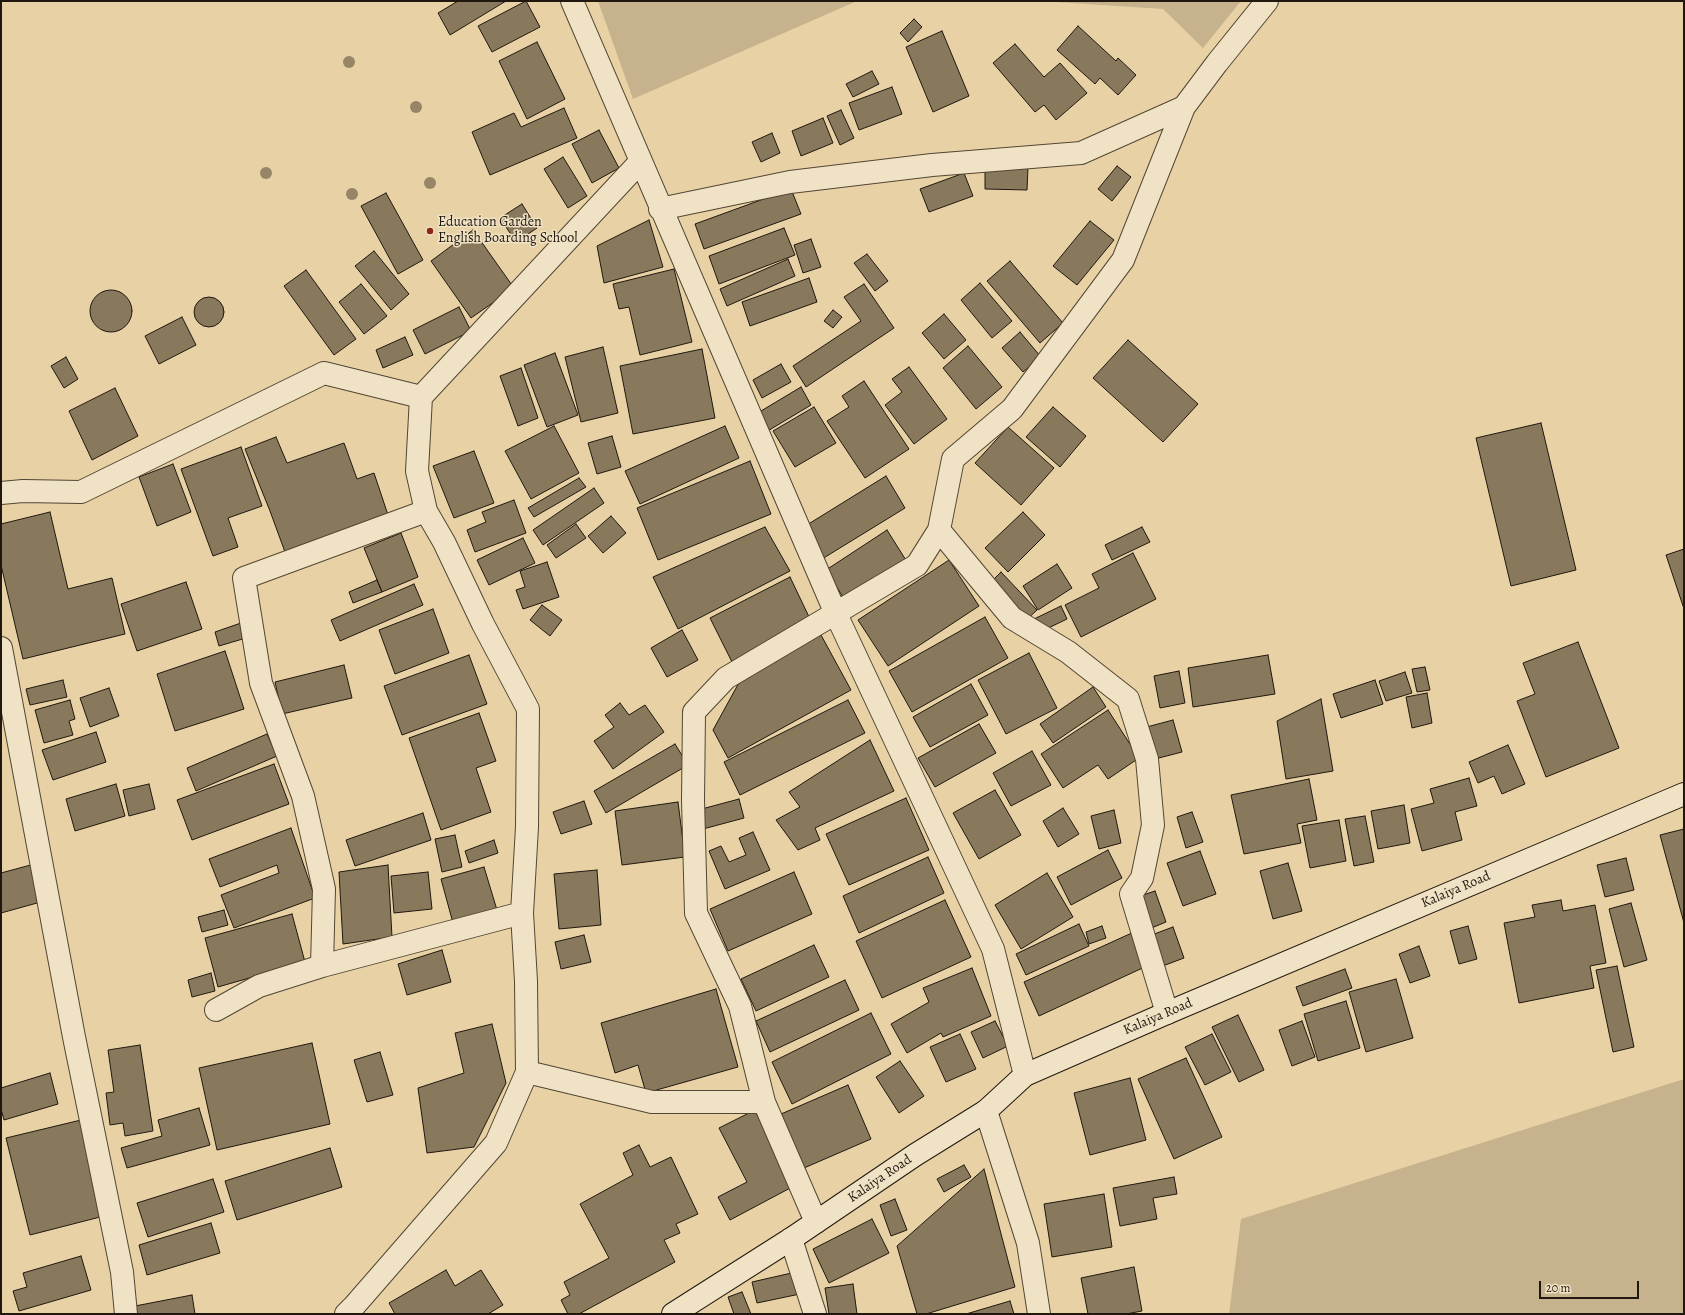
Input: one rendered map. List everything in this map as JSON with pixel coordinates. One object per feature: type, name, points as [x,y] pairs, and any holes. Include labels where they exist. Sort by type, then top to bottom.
[{"type":"street","points":[[572,1],[660,209],[836,614],[993,949],[1024,1075]]},
{"type":"street","points":[[816,1222],[764,1102],[740,1006],[696,913],[693,800],[694,712],[726,678],[917,565],[939,530],[953,459],[1012,410],[1123,260],[1184,107],[1267,1]]},
{"type":"street","points":[[660,209],[790,182],[932,165],[1081,153],[1184,107]]},
{"type":"street","points":[[346,1314],[496,1143],[527,1072],[526,981],[522,913],[527,828],[528,709],[483,624],[444,542],[426,511],[417,472],[421,398],[640,162]]},
{"type":"street","points":[[1,493],[22,491],[81,492],[324,373],[421,398]]},
{"type":"street","points":[[322,966],[324,889],[303,796],[260,683],[244,578],[426,511]]},
{"type":"street","points":[[939,530],[1012,618],[1068,652],[1128,699],[1147,759],[1153,825],[1142,878],[1131,894],[1167,1013]]},
{"type":"street","points":[[1,648],[74,1037],[122,1272],[126,1314]]},
{"type":"street","name":"Kalaiya Road","points":[[673,1314],[816,1222],[915,1155],[986,1111],[1024,1075],[1684,794]]},
{"type":"street","points":[[216,1010],[259,986],[322,966],[522,913]]},
{"type":"street","points":[[527,1072],[652,1102],[764,1102]]},
{"type":"street","points":[[986,1111],[1028,1243],[1039,1314]]},
{"type":"street","points":[[790,1238],[815,1314]]},
{"type":"shaded area","points":[[598,1],[857,1],[633,99]]},
{"type":"shaded area","points":[[1041,1],[1241,1],[1203,48],[1163,9]]},
{"type":"shaded area","points":[[1684,1080],[1684,1314],[1229,1314],[1241,1219]]},
{"type":"building","points":[[458,1],[506,1],[450,35],[438,13]]},
{"type":"building","points":[[526,1],[540,27],[492,52],[478,26]]},
{"type":"building","points":[[914,19],[922,27],[908,42],[900,33]]},
{"type":"building","points":[[1078,26],[1116,61],[1118,58],[1136,75],[1118,95],[1100,78],[1095,84],[1057,50]]},
{"type":"building","points":[[942,31],[969,96],[933,112],[906,47]]},
{"type":"building","points":[[537,42],[565,99],[527,119],[499,61]]},
{"type":"building","points":[[1015,44],[1044,77],[1060,63],[1087,93],[1056,120],[1044,105],[1035,112],[993,63]]},
{"type":"building","points":[[872,71],[879,84],[853,97],[846,84]]},
{"type":"building","points":[[892,87],[902,114],[859,130],[849,103]]},
{"type":"building","points":[[564,108],[577,138],[490,175],[472,132],[514,113],[521,127]]},
{"type":"building","points":[[841,110],[854,138],[840,145],[827,116]]},
{"type":"building","points":[[823,118],[833,143],[801,156],[792,131]]},
{"type":"building","points":[[599,130],[619,168],[592,183],[572,144]]},
{"type":"building","points":[[772,133],[780,153],[761,162],[752,142]]},
{"type":"building","points":[[563,157],[587,196],[568,208],[544,169]]},
{"type":"building","points":[[1117,166],[1131,177],[1112,201],[1098,189]]},
{"type":"building","points":[[985,167],[1028,167],[1027,190],[985,189]]},
{"type":"building","points":[[964,173],[973,196],[929,212],[920,189]]},
{"type":"building","points":[[791,189],[801,214],[704,249],[695,224]]},
{"type":"building","points":[[386,193],[423,260],[398,274],[361,206]]},
{"type":"building","points":[[522,204],[537,228],[516,242],[500,218]]},
{"type":"building","points":[[649,220],[663,267],[604,283],[597,246]]},
{"type":"building","points":[[1090,221],[1114,240],[1077,285],[1053,266]]},
{"type":"building","points":[[784,228],[795,255],[719,284],[709,256]]},
{"type":"building","points":[[473,230],[514,288],[471,318],[431,261]]},
{"type":"building","points":[[811,239],[821,267],[803,273],[794,245]]},
{"type":"building","points":[[374,251],[409,294],[391,310],[355,266]]},
{"type":"building","points":[[867,254],[888,281],[875,291],[854,263]]},
{"type":"building","points":[[788,259],[795,276],[727,306],[720,289]]},
{"type":"building","points":[[1010,261],[1063,323],[1040,343],[987,281]]},
{"type":"building","points":[[674,269],[692,342],[640,355],[629,307],[619,309],[613,284]]},
{"type":"building","points":[[306,270],[356,339],[334,355],[284,286]]},
{"type":"building","points":[[809,278],[817,302],[750,326],[742,302]]},
{"type":"building","points":[[980,283],[1012,321],[992,338],[961,300]]},
{"type":"building","points":[[361,284],[387,316],[364,334],[339,302]]},
{"type":"building","points":[[864,284],[894,328],[806,387],[793,366],[861,321],[844,297]]},
{"type":"building","points":[[111,290],[126,296],[132,311],[126,326],[111,332],[96,326],[90,311],[96,296]]},
{"type":"building","points":[[209,297],[220,301],[224,312],[220,323],[209,327],[198,323],[194,312],[198,301]]},
{"type":"building","points":[[459,307],[471,331],[425,354],[413,330]]},
{"type":"building","points":[[833,310],[842,317],[833,328],[824,321]]},
{"type":"building","points":[[944,314],[966,340],[944,359],[922,333]]},
{"type":"building","points":[[182,317],[196,345],[159,364],[145,336]]},
{"type":"building","points":[[1020,332],[1041,357],[1023,372],[1002,348]]},
{"type":"building","points":[[405,337],[413,355],[383,368],[376,350]]},
{"type":"building","points":[[1128,340],[1198,404],[1163,442],[1093,378]]},
{"type":"building","points":[[968,346],[1002,387],[976,409],[943,368]]},
{"type":"building","points":[[603,347],[618,413],[581,422],[565,357]]},
{"type":"building","points":[[702,349],[715,418],[633,434],[620,366]]},
{"type":"building","points":[[555,353],[578,415],[547,427],[524,365]]},
{"type":"building","points":[[66,357],[78,379],[64,388],[51,366]]},
{"type":"building","points":[[781,364],[791,382],[762,398],[753,380]]},
{"type":"building","points":[[909,367],[947,419],[914,444],[885,405],[902,392],[892,379]]},
{"type":"building","points":[[521,368],[538,418],[518,426],[500,376]]},
{"type":"building","points":[[864,381],[909,449],[865,478],[827,421],[849,407],[842,396]]},
{"type":"building","points":[[801,387],[811,405],[766,432],[756,414]]},
{"type":"building","points":[[115,388],[138,436],[92,460],[69,411]]},
{"type":"building","points":[[814,407],[836,443],[795,467],[773,431]]},
{"type":"building","points":[[1053,407],[1086,436],[1060,467],[1026,437]]},
{"type":"building","points":[[1541,423],[1576,570],[1511,586],[1476,438]]},
{"type":"building","points":[[554,426],[579,473],[531,499],[505,451]]},
{"type":"building","points":[[725,426],[739,458],[640,504],[625,471]]},
{"type":"building","points":[[1008,427],[1054,468],[1021,505],[975,463]]},
{"type":"building","points":[[612,436],[621,467],[597,474],[588,443]]},
{"type":"building","points":[[276,437],[287,463],[344,443],[357,479],[374,473],[388,515],[285,552],[245,449]]},
{"type":"building","points":[[241,447],[262,506],[228,518],[238,547],[213,556],[181,469]]},
{"type":"building","points":[[474,451],[494,503],[454,518],[433,466]]},
{"type":"building","points":[[750,461],[771,514],[658,560],[637,508]]},
{"type":"building","points":[[173,464],[191,512],[157,526],[139,477]]},
{"type":"building","points":[[886,476],[905,508],[822,559],[802,528]]},
{"type":"building","points":[[579,478],[586,487],[534,517],[528,508]]},
{"type":"building","points":[[594,488],[604,503],[543,545],[533,530]]},
{"type":"building","points":[[514,500],[526,533],[475,552],[467,530],[486,522],[482,512]]},
{"type":"building","points":[[50,512],[68,589],[112,578],[125,634],[23,659],[1,565],[1,524]]},
{"type":"building","points":[[1023,512],[1045,535],[1008,572],[985,548]]},
{"type":"building","points":[[611,516],[626,533],[603,553],[588,536]]},
{"type":"building","points":[[576,524],[586,538],[556,558],[547,545]]},
{"type":"building","points":[[765,527],[790,571],[678,629],[653,577]]},
{"type":"building","points":[[1142,527],[1150,542],[1112,560],[1105,545]]},
{"type":"building","points":[[887,530],[909,565],[848,605],[826,570]]},
{"type":"building","points":[[401,533],[418,577],[382,592],[364,548]]},
{"type":"building","points":[[523,538],[535,563],[489,585],[477,560]]},
{"type":"building","points":[[1684,549],[1684,609],[1666,555]]},
{"type":"building","points":[[1133,553],[1156,599],[1081,637],[1065,605],[1099,588],[1092,574]]},
{"type":"building","points":[[949,560],[979,606],[888,666],[858,620]]},
{"type":"building","points":[[547,562],[559,597],[523,609],[516,590],[525,587],[520,571]]},
{"type":"building","points":[[1057,564],[1072,588],[1038,610],[1023,586]]},
{"type":"building","points":[[1001,572],[1037,610],[1024,622],[988,585]]},
{"type":"building","points":[[790,577],[811,621],[732,662],[710,618]]},
{"type":"building","points":[[377,580],[382,592],[353,603],[349,592]]},
{"type":"building","points":[[186,582],[202,629],[137,651],[121,604]]},
{"type":"building","points":[[414,584],[423,605],[340,641],[331,620]]},
{"type":"building","points":[[542,605],[562,620],[550,636],[530,620]]},
{"type":"building","points":[[1061,606],[1067,619],[1040,632],[1034,619]]},
{"type":"building","points":[[433,609],[449,653],[395,674],[379,630]]},
{"type":"building","points":[[985,617],[1008,658],[912,712],[889,671]]},
{"type":"building","points":[[241,623],[246,638],[219,646],[215,632]]},
{"type":"building","points":[[682,630],[698,660],[667,677],[651,648]]},
{"type":"building","points":[[821,635],[851,690],[728,758],[713,730],[741,679]]},
{"type":"building","points":[[1578,642],[1619,748],[1546,777],[1517,701],[1535,694],[1523,663]]},
{"type":"building","points":[[225,651],[244,709],[175,731],[157,674]]},
{"type":"building","points":[[1029,653],[1057,708],[1006,734],[978,680]]},
{"type":"building","points":[[469,655],[487,704],[402,735],[384,686]]},
{"type":"building","points":[[1268,655],[1275,694],[1193,707],[1188,668]]},
{"type":"building","points":[[344,665],[352,698],[282,714],[275,682]]},
{"type":"building","points":[[1425,667],[1430,690],[1417,692],[1412,669]]},
{"type":"building","points":[[1179,671],[1185,703],[1160,708],[1154,676]]},
{"type":"building","points":[[1405,672],[1412,693],[1386,701],[1379,681]]},
{"type":"building","points":[[63,680],[67,697],[30,705],[26,689]]},
{"type":"building","points":[[1375,680],[1383,704],[1341,718],[1333,694]]},
{"type":"building","points":[[971,684],[988,715],[930,747],[913,717]]},
{"type":"building","points":[[1093,687],[1106,707],[1053,743],[1040,724]]},
{"type":"building","points":[[109,688],[119,716],[90,727],[80,698]]},
{"type":"building","points":[[1427,693],[1432,723],[1412,728],[1406,697]]},
{"type":"building","points":[[1321,699],[1333,771],[1286,779],[1277,721]]},
{"type":"building","points":[[70,700],[75,719],[69,721],[73,735],[44,743],[35,710]]},
{"type":"building","points":[[848,700],[865,733],[740,795],[724,762]]},
{"type":"building","points":[[620,703],[629,715],[645,705],[664,732],[613,769],[594,741],[614,727],[605,715]]},
{"type":"building","points":[[1108,710],[1139,758],[1108,779],[1098,765],[1063,788],[1041,754]]},
{"type":"building","points":[[479,713],[496,761],[476,768],[491,812],[441,830],[409,738]]},
{"type":"building","points":[[1173,720],[1182,752],[1151,760],[1143,728]]},
{"type":"building","points":[[979,724],[996,753],[935,787],[918,758]]},
{"type":"building","points":[[96,732],[106,762],[53,780],[42,750]]},
{"type":"building","points":[[267,734],[277,756],[196,791],[187,768]]},
{"type":"building","points":[[870,740],[894,791],[815,828],[820,840],[798,850],[776,820],[800,807],[789,792]]},
{"type":"building","points":[[675,744],[688,765],[606,813],[594,791]]},
{"type":"building","points":[[1508,745],[1525,784],[1502,794],[1494,776],[1478,783],[1469,762]]},
{"type":"building","points":[[1032,751],[1051,785],[1011,806],[993,773]]},
{"type":"building","points":[[274,764],[289,804],[192,840],[177,800]]},
{"type":"building","points":[[1469,778],[1477,806],[1455,812],[1462,840],[1422,851],[1411,809],[1434,803],[1430,789]]},
{"type":"building","points":[[1309,779],[1317,820],[1297,824],[1301,843],[1244,854],[1231,795]]},
{"type":"building","points":[[116,784],[125,816],[75,831],[66,799]]},
{"type":"building","points":[[149,784],[155,809],[129,816],[123,790]]},
{"type":"building","points":[[995,790],[1021,835],[979,859],[953,813]]},
{"type":"building","points":[[906,798],[929,850],[849,885],[826,834]]},
{"type":"building","points":[[739,799],[744,818],[703,829],[698,810]]},
{"type":"building","points":[[584,801],[592,824],[561,834],[553,812]]},
{"type":"building","points":[[678,802],[685,857],[622,865],[615,811]]},
{"type":"building","points":[[1404,805],[1410,843],[1378,849],[1371,811]]},
{"type":"building","points":[[1063,808],[1079,834],[1058,847],[1043,821]]},
{"type":"building","points":[[1114,810],[1121,843],[1099,849],[1091,816]]},
{"type":"building","points":[[1192,812],[1203,842],[1186,848],[1177,817]]},
{"type":"building","points":[[423,813],[431,840],[355,866],[346,840]]},
{"type":"building","points":[[1365,816],[1374,862],[1354,866],[1345,819]]},
{"type":"building","points":[[1339,820],[1346,861],[1310,868],[1302,826]]},
{"type":"building","points":[[291,828],[315,898],[234,928],[221,895],[279,873],[277,865],[220,887],[209,859]]},
{"type":"building","points":[[1684,829],[1684,923],[1660,835]]},
{"type":"building","points":[[753,832],[770,870],[725,889],[709,851],[721,846],[729,862],[746,855],[739,838]]},
{"type":"building","points":[[455,835],[462,867],[442,872],[435,839]]},
{"type":"building","points":[[494,840],[498,853],[469,863],[465,851]]},
{"type":"building","points":[[1108,850],[1122,878],[1071,905],[1057,877]]},
{"type":"building","points":[[1200,851],[1216,894],[1183,906],[1167,863]]},
{"type":"building","points":[[928,857],[944,893],[859,933],[843,896]]},
{"type":"building","points":[[1626,858],[1634,890],[1605,897],[1597,865]]},
{"type":"building","points":[[38,863],[48,900],[1,913],[1,873]]},
{"type":"building","points":[[1288,863],[1302,911],[1273,919],[1260,871]]},
{"type":"building","points":[[388,865],[392,937],[343,944],[339,872]]},
{"type":"building","points":[[484,867],[497,910],[453,923],[441,879]]},
{"type":"building","points":[[597,870],[601,925],[559,929],[554,874]]},
{"type":"building","points":[[428,872],[432,909],[394,913],[391,876]]},
{"type":"building","points":[[794,872],[812,914],[728,951],[710,909]]},
{"type":"building","points":[[1047,873],[1073,917],[1021,949],[995,905]]},
{"type":"building","points":[[1155,891],[1166,922],[1149,929],[1137,897]]},
{"type":"building","points":[[945,900],[971,957],[882,998],[856,941]]},
{"type":"building","points":[[1561,900],[1563,911],[1595,905],[1606,963],[1590,966],[1594,988],[1519,1003],[1504,923],[1535,917],[1532,905]]},
{"type":"building","points":[[1631,903],[1647,960],[1624,967],[1609,909]]},
{"type":"building","points":[[224,910],[228,925],[202,932],[198,917]]},
{"type":"building","points":[[292,914],[305,962],[218,987],[205,938]]},
{"type":"building","points":[[1079,924],[1089,946],[1026,975],[1016,954]]},
{"type":"building","points":[[1102,926],[1106,938],[1089,944],[1086,932]]},
{"type":"building","points":[[1468,926],[1477,959],[1459,964],[1450,931]]},
{"type":"building","points":[[1173,927],[1184,958],[1160,967],[1149,936]]},
{"type":"building","points":[[1134,932],[1149,965],[1039,1016],[1024,982]]},
{"type":"building","points":[[584,935],[591,962],[561,969],[555,942]]},
{"type":"building","points":[[814,945],[829,977],[756,1011],[741,979]]},
{"type":"building","points":[[1419,946],[1430,976],[1410,983],[1399,954]]},
{"type":"building","points":[[442,950],[451,982],[407,995],[398,964]]},
{"type":"building","points":[[1617,966],[1634,1047],[1613,1052],[1596,970]]},
{"type":"building","points":[[972,968],[991,1016],[943,1037],[941,1033],[907,1053],[891,1024],[929,1002],[923,988]]},
{"type":"building","points":[[1345,969],[1352,988],[1303,1006],[1296,987]]},
{"type":"building","points":[[211,973],[215,991],[192,997],[188,980]]},
{"type":"building","points":[[1396,979],[1413,1038],[1366,1052],[1349,992]]},
{"type":"building","points":[[845,980],[859,1010],[770,1052],[756,1021]]},
{"type":"building","points":[[716,989],[738,1067],[646,1093],[638,1065],[615,1073],[601,1023]]},
{"type":"building","points":[[1346,1001],[1360,1048],[1318,1061],[1304,1014]]},
{"type":"building","points":[[871,1013],[891,1054],[792,1104],[772,1062]]},
{"type":"building","points":[[1238,1015],[1264,1070],[1239,1082],[1212,1027]]},
{"type":"building","points":[[995,1021],[1008,1046],[983,1058],[971,1032]]},
{"type":"building","points":[[1302,1021],[1315,1057],[1292,1066],[1279,1030]]},
{"type":"building","points":[[492,1024],[506,1083],[474,1147],[427,1153],[418,1088],[464,1073],[455,1033]]},
{"type":"building","points":[[960,1034],[976,1069],[946,1082],[930,1047]]},
{"type":"building","points":[[1212,1034],[1231,1072],[1205,1085],[1185,1047]]},
{"type":"building","points":[[312,1043],[330,1124],[217,1150],[199,1068]]},
{"type":"building","points":[[140,1045],[153,1131],[125,1136],[123,1123],[110,1125],[106,1093],[114,1092],[108,1050]]},
{"type":"building","points":[[380,1052],[393,1095],[367,1102],[354,1060]]},
{"type":"building","points":[[1186,1058],[1222,1137],[1174,1159],[1138,1079]]},
{"type":"building","points":[[900,1061],[924,1096],[899,1113],[876,1077]]},
{"type":"building","points":[[50,1073],[58,1104],[4,1120],[1,1109],[1,1088]]},
{"type":"building","points":[[1130,1078],[1146,1140],[1090,1155],[1074,1093]]},
{"type":"building","points":[[848,1085],[871,1139],[804,1168],[781,1114]]},
{"type":"building","points":[[199,1108],[210,1145],[127,1168],[121,1148],[162,1136],[158,1120]]},
{"type":"building","points":[[755,1110],[794,1186],[730,1220],[718,1197],[747,1182],[719,1128]]},
{"type":"building","points":[[81,1120],[104,1216],[30,1235],[6,1138]]},
{"type":"building","points":[[639,1145],[650,1167],[671,1157],[698,1214],[676,1224],[680,1233],[664,1240],[675,1262],[579,1314],[568,1314],[561,1300],[570,1295],[564,1282],[609,1258],[580,1204],[633,1175],[623,1153]]},
{"type":"building","points":[[330,1148],[342,1187],[237,1220],[225,1181]]},
{"type":"building","points":[[964,1165],[971,1177],[944,1192],[937,1179]]},
{"type":"building","points":[[984,1169],[1015,1287],[926,1314],[917,1314],[897,1246]]},
{"type":"building","points":[[1174,1177],[1177,1194],[1153,1198],[1157,1219],[1120,1226],[1113,1188]]},
{"type":"building","points":[[213,1179],[224,1212],[148,1237],[137,1203]]},
{"type":"building","points":[[1104,1194],[1112,1247],[1052,1257],[1044,1204]]},
{"type":"building","points":[[895,1199],[907,1230],[891,1236],[880,1205]]},
{"type":"building","points":[[872,1219],[889,1253],[829,1283],[813,1249]]},
{"type":"building","points":[[211,1223],[220,1253],[147,1275],[139,1245]]},
{"type":"building","points":[[81,1256],[91,1290],[19,1311],[13,1291],[27,1287],[23,1273]]},
{"type":"building","points":[[1134,1267],[1142,1311],[1126,1314],[1088,1314],[1081,1278]]},
{"type":"building","points":[[446,1270],[455,1286],[481,1270],[503,1305],[488,1314],[395,1314],[389,1303]]},
{"type":"building","points":[[796,1272],[800,1294],[757,1303],[752,1282]]},
{"type":"building","points":[[853,1284],[857,1314],[829,1314],[825,1288]]},
{"type":"building","points":[[742,1292],[751,1314],[734,1314],[728,1297]]},
{"type":"building","points":[[192,1295],[195,1314],[137,1314],[135,1306]]},
{"type":"building","points":[[1010,1301],[1014,1314],[966,1314]]},
{"type":"place","name":"Education Garden English Boarding School","points":[[430,231]]}]
